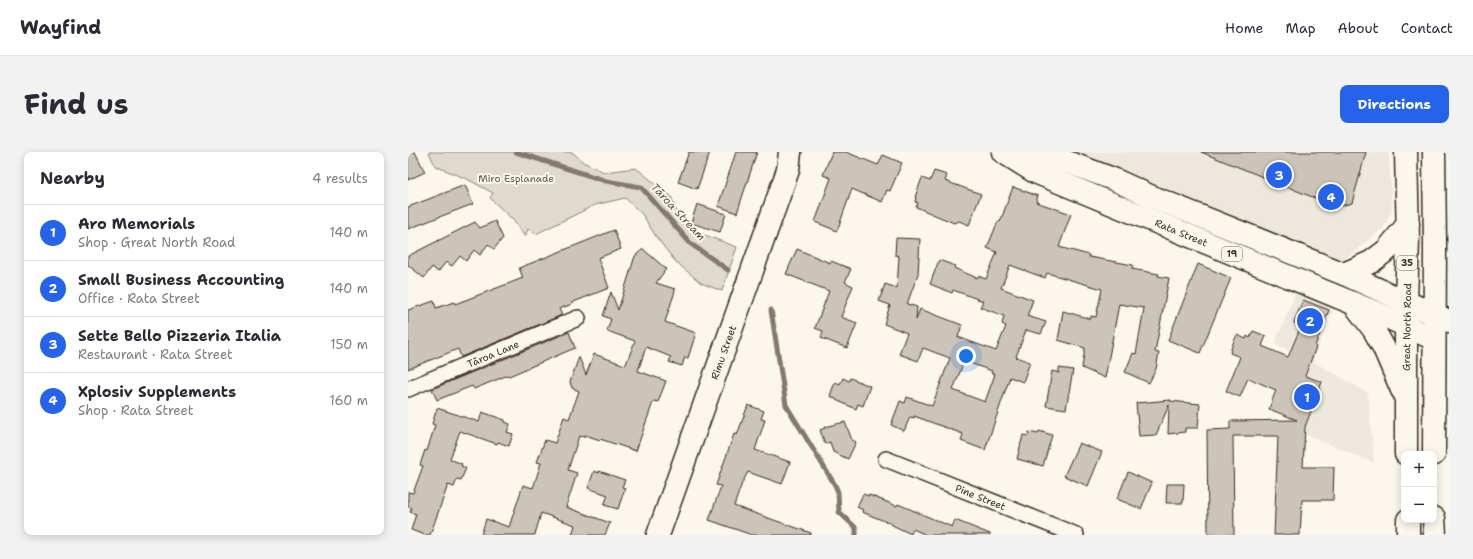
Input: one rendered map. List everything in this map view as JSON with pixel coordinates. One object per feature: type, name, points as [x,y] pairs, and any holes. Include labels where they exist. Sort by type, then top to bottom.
[{"type":"main road","name":"Rimu Street","points":[[658,535],[789,161],[795,167],[802,152]]},
{"type":"main road","name":"Rata Street","points":[[1004,152],[1035,172],[1406,326]]},
{"type":"main road","name":"19","points":[[1032,152],[1043,153],[1113,179],[1150,196],[1344,274],[1441,317]]},
{"type":"main road","name":"Great North Road","points":[[1406,152],[1408,224],[1406,302],[1406,451]]},
{"type":"main road","points":[[1434,152],[1435,244],[1441,317],[1441,382],[1434,451]]},
{"type":"main road","points":[[1344,274],[1371,262],[1387,250],[1408,224]]},
{"type":"main road","points":[[1435,244],[1449,278]]},
{"type":"main road","points":[[1355,305],[1374,330],[1384,348],[1406,398]]},
{"type":"main road","name":"19","points":[[1406,326],[1441,342]]},
{"type":"main road","points":[[1408,523],[1408,535]]},
{"type":"main road","points":[[1434,523],[1434,535]]},
{"type":"street","name":"Tāroa Lane","points":[[408,389],[578,318]]},
{"type":"street","name":"Pine Street","points":[[886,459],[1076,535]]},
{"type":"shaded area","points":[[1058,152],[1389,152],[1392,211],[1384,227],[1341,262]]},
{"type":"shaded area","points":[[1296,291],[1334,308],[1312,361],[1275,344]]},
{"type":"shaded area","points":[[1312,361],[1368,393],[1374,463],[1286,426]]},
{"type":"green space","name":"Miro Esplanade","points":[[429,152],[572,152],[583,162],[604,172],[636,168],[671,196],[681,223],[699,233],[737,247],[722,291],[701,283],[675,261],[657,238],[642,214],[625,198],[595,205],[536,234],[528,229],[525,237],[513,220],[490,198],[493,193],[467,179],[435,166]]},
{"type":"building","points":[[408,152],[415,152],[425,172],[408,180]]},
{"type":"building","points":[[689,152],[710,152],[697,189],[678,182]]},
{"type":"building","points":[[736,152],[757,152],[737,213],[718,206]]},
{"type":"building","points":[[832,152],[846,152],[878,165],[883,155],[902,163],[890,191],[887,190],[882,202],[852,189],[837,231],[815,222],[831,178],[823,175]]},
{"type":"building","points":[[1201,152],[1366,152],[1352,203],[1337,207]]},
{"type":"building","points":[[934,171],[947,175],[945,181],[981,194],[969,225],[959,221],[954,223],[916,207],[918,203],[915,202],[915,197],[922,178],[930,181]]},
{"type":"building","points":[[465,185],[473,204],[408,229],[408,207]]},
{"type":"building","points":[[1013,187],[1038,196],[1036,202],[1071,214],[1059,247],[1089,255],[1089,257],[1133,265],[1132,269],[1159,274],[1158,276],[1169,278],[1155,352],[1159,353],[1156,369],[1149,383],[1125,372],[1133,353],[1136,354],[1144,308],[1119,304],[1105,378],[1082,368],[1085,348],[1058,340],[1063,311],[1091,319],[1091,316],[1096,317],[1102,289],[1047,273],[1045,278],[1010,265],[1001,288],[1033,300],[1027,316],[1046,322],[1041,334],[1026,330],[1016,357],[1030,362],[1023,382],[1010,377],[985,450],[961,441],[963,434],[914,416],[914,418],[910,417],[904,431],[891,425],[900,401],[905,403],[907,397],[932,406],[950,358],[923,348],[918,361],[899,354],[907,333],[884,324],[890,305],[879,301],[885,284],[897,288],[899,256],[895,255],[896,238],[920,239],[918,274],[907,304],[917,307],[916,320],[920,309],[962,325],[958,337],[996,351],[1006,326],[1002,324],[1004,316],[980,307],[983,301],[953,290],[952,293],[930,284],[939,260],[955,266],[954,268],[977,278],[978,276],[986,279],[997,252],[987,248],[998,221],[1000,222]],"holes":[[[964,361],[992,371],[991,373],[995,374],[985,402],[953,390]]]},
{"type":"building","points":[[697,204],[726,214],[720,232],[691,223]]},
{"type":"building","points":[[495,221],[503,238],[494,249],[488,244],[480,255],[474,250],[466,261],[460,256],[452,266],[446,262],[438,272],[432,267],[424,278],[408,265],[408,256],[475,222],[480,228]]},
{"type":"building","points":[[614,230],[621,249],[598,258],[609,288],[559,309],[562,315],[461,357],[458,349],[408,369],[408,310],[434,301],[436,308],[454,302],[455,304],[523,278],[519,268]]},
{"type":"building","points":[[643,249],[666,269],[656,283],[675,289],[665,322],[696,333],[688,358],[685,357],[682,366],[669,362],[671,357],[646,347],[638,371],[666,381],[658,402],[654,401],[652,405],[636,451],[585,435],[584,437],[579,436],[568,470],[577,473],[566,507],[610,523],[605,535],[572,535],[575,525],[541,513],[535,535],[481,535],[486,519],[509,527],[523,485],[533,488],[541,463],[537,462],[545,440],[555,443],[564,417],[569,419],[579,391],[572,388],[570,382],[579,357],[586,375],[594,354],[625,365],[626,364],[635,341],[607,331],[611,319],[603,316],[611,292],[618,310],[635,256]]},
{"type":"building","points":[[797,249],[830,263],[831,261],[851,269],[845,282],[853,286],[841,317],[857,323],[847,348],[821,338],[823,331],[815,328],[829,291],[786,274]]},
{"type":"building","points":[[1198,264],[1231,278],[1200,353],[1168,340]]},
{"type":"building","points":[[1303,300],[1329,310],[1305,376],[1322,382],[1305,427],[1303,467],[1334,467],[1333,500],[1302,500],[1300,535],[1274,535],[1278,436],[1233,436],[1234,535],[1208,535],[1207,430],[1230,429],[1230,421],[1297,420],[1269,409],[1276,390],[1248,378],[1240,397],[1226,391],[1240,357],[1230,353],[1233,343],[1237,335],[1246,339],[1247,336],[1250,338],[1253,331],[1266,336],[1262,346],[1288,357],[1301,326],[1294,323]]},
{"type":"building","points":[[569,332],[575,348],[509,376],[508,375],[474,389],[472,386],[437,400],[432,389]]},
{"type":"building","points":[[1059,368],[1073,370],[1066,409],[1046,406],[1052,371],[1059,373]]},
{"type":"building","points":[[843,378],[849,381],[850,378],[870,386],[863,406],[858,404],[856,409],[830,396],[835,382],[840,384]]},
{"type":"building","points":[[1171,400],[1170,401],[1200,404],[1198,428],[1185,428],[1185,432],[1168,434],[1169,405],[1156,435],[1139,436],[1136,403]]},
{"type":"building","points":[[748,405],[764,411],[761,419],[765,420],[755,450],[790,462],[782,484],[748,472],[742,483],[734,506],[811,533],[811,535],[752,535],[709,520],[721,486],[716,485],[734,434],[737,435]]},
{"type":"building","points":[[437,408],[479,422],[482,412],[505,420],[505,422],[510,424],[507,432],[513,434],[509,446],[498,442],[497,444],[460,431],[450,459],[462,464],[461,466],[466,468],[461,480],[457,479],[454,487],[448,485],[430,535],[425,535],[411,530],[416,514],[410,512],[412,508],[408,507],[408,492],[413,493],[423,466],[420,465],[425,450],[427,451],[435,425],[432,424]]},
{"type":"building","points":[[845,422],[852,440],[856,442],[848,459],[833,452],[830,442],[825,444],[820,430],[825,428],[824,427]]},
{"type":"building","points":[[1039,431],[1052,435],[1043,466],[1017,459],[1023,435],[1028,436],[1029,432],[1038,434]]},
{"type":"building","points":[[1079,443],[1102,452],[1088,486],[1064,476]]},
{"type":"building","points":[[594,471],[599,473],[599,471],[625,480],[622,487],[625,488],[618,509],[604,505],[608,495],[588,488]]},
{"type":"building","points":[[1128,472],[1152,483],[1141,509],[1117,499]]},
{"type":"building","points":[[1167,484],[1184,484],[1183,503],[1166,503]]},
{"type":"building","points":[[863,494],[897,506],[898,504],[952,527],[955,520],[990,535],[926,535],[913,529],[911,534],[892,524],[862,512],[863,510],[857,507]]},
{"type":"waterway","name":"Tāroa Stream","points":[[516,152],[606,181],[641,187],[691,244],[728,270]]},
{"type":"waterway","name":"Tāroa Stream","points":[[771,310],[786,405],[835,485],[838,492],[839,512],[856,528],[856,535]]},
{"type":"place","name":"Sette Bello Pizzeria Italia","points":[[1279,175]]},
{"type":"place","name":"Xplosiv Supplements","points":[[1331,197]]},
{"type":"place","name":"Small Business Accounting","points":[[1310,321]]},
{"type":"place","name":"Aro Memorials","points":[[1307,397]]}]
